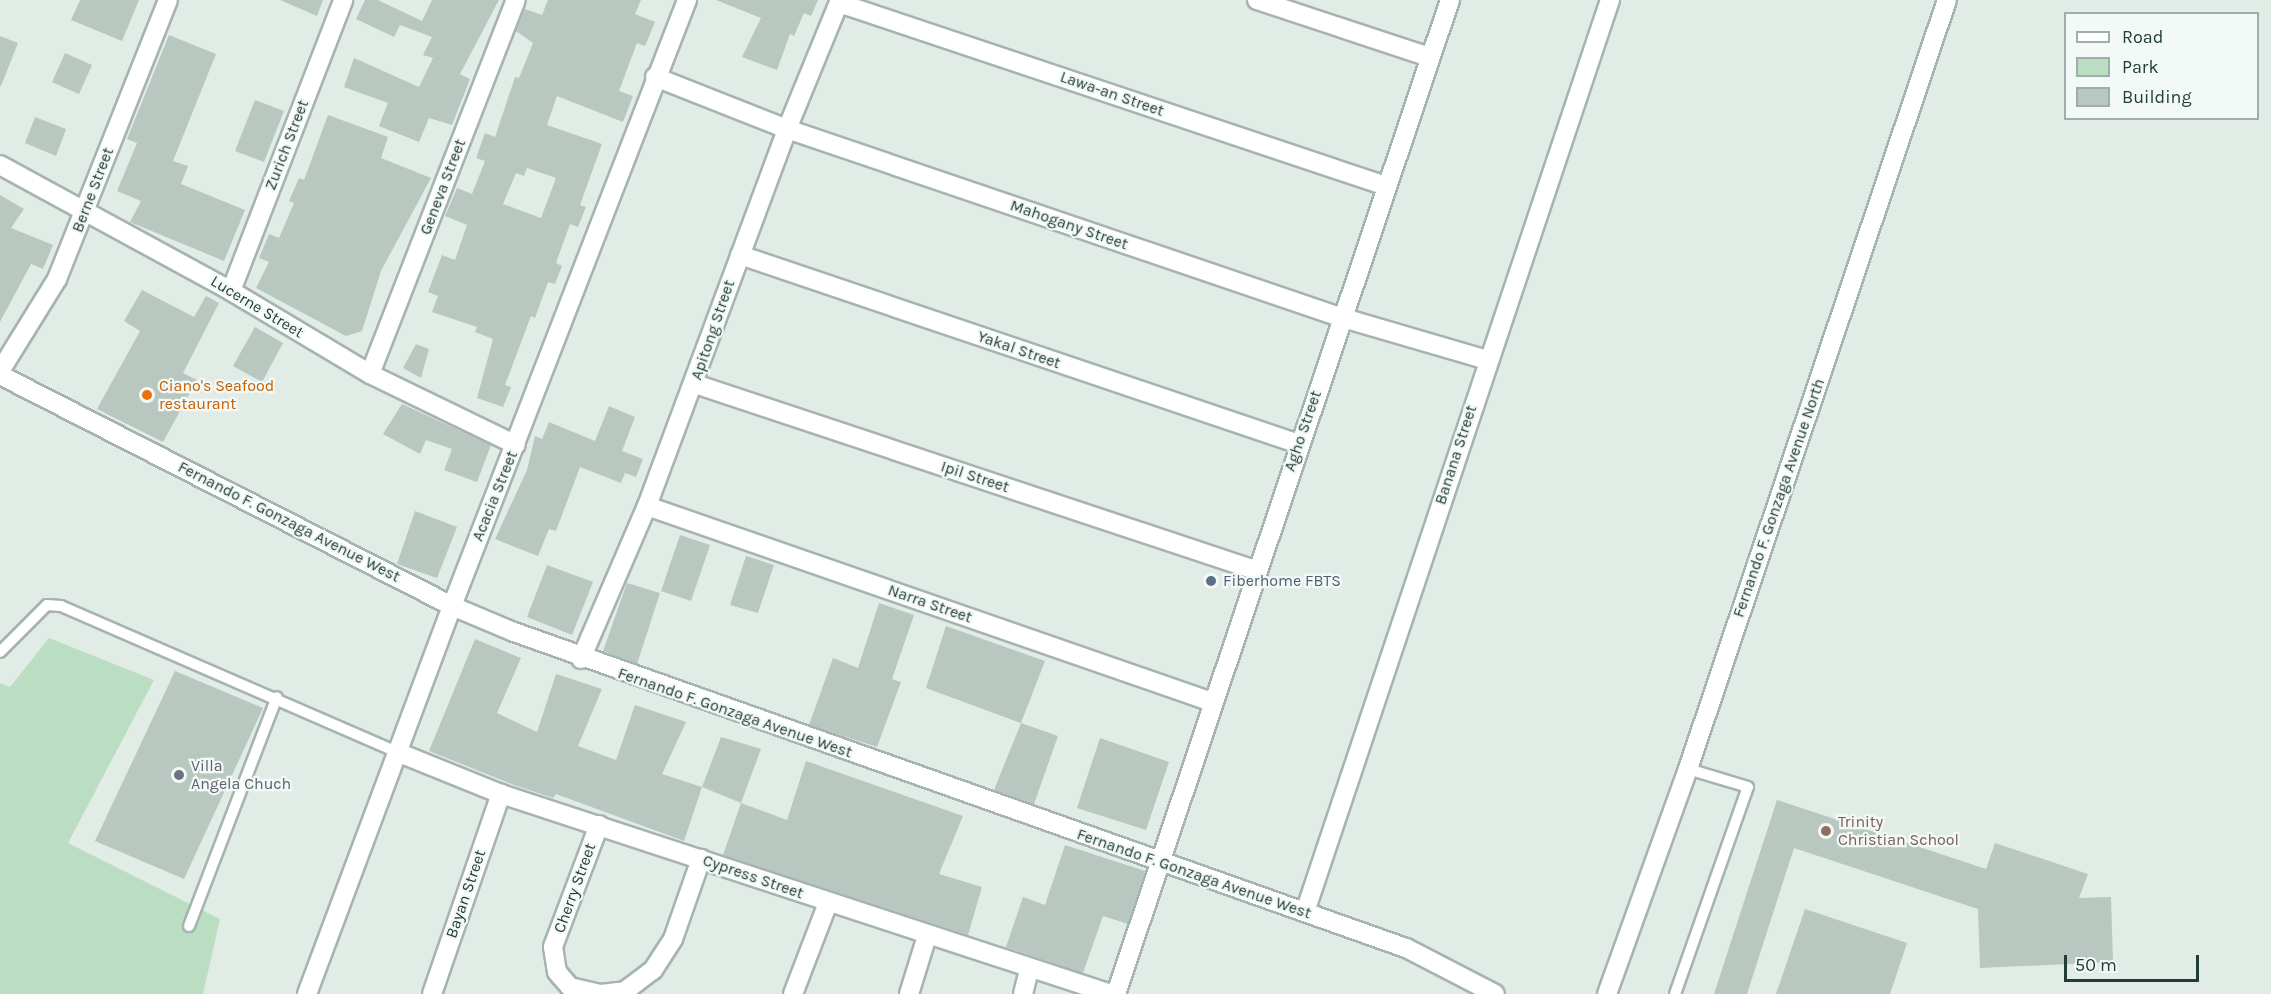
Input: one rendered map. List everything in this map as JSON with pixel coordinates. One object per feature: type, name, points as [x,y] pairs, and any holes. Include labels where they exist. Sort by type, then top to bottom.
[{"type":"street","name":"Berne Street","points":[[0,373],[57,279],[168,0]]},
{"type":"street","name":"Zurich Street","points":[[231,291],[343,0]]},
{"type":"street","name":"Geneva Street","points":[[370,374],[516,0]]},
{"type":"street","name":"Acacia Street","points":[[307,994],[452,606],[516,445],[655,77],[687,0]]},
{"type":"street","points":[[1257,0],[1429,57]]},
{"type":"street","name":"Agho Street","points":[[1116,994],[1161,863],[1255,570],[1450,0]]},
{"type":"street","name":"Banana Street","points":[[1305,912],[1487,360],[1610,0]]},
{"type":"street","name":"Fernando F. Gonzaga Avenue North","points":[[1607,994],[1688,769],[1947,0]]},
{"type":"street","name":"Apitong Street","points":[[581,659],[647,506],[695,384],[787,129],[840,1]]},
{"type":"street","name":"Lawa-an Street","points":[[840,1],[1386,186]]},
{"type":"street","name":"Mahogany Street","points":[[655,77],[787,129],[1342,318],[1487,360]]},
{"type":"street","name":"Lucerne Street","points":[[0,165],[231,291],[370,374],[516,445]]},
{"type":"street","name":"Yakal Street","points":[[740,255],[1299,444]]},
{"type":"street","name":"Fernando F. Gonzaga Avenue West","points":[[0,373],[452,606],[581,659],[1406,948],[1495,994]]},
{"type":"street","name":"Ipil Street","points":[[695,384],[1255,570]]},
{"type":"street","name":"Narra Street","points":[[647,506],[1212,702]]},
{"type":"street","name":"Cypress Street","points":[[397,752],[501,794],[1029,970],[1111,994]]},
{"type":"street","name":"Bayan Street","points":[[432,994],[501,794]]},
{"type":"street","name":"Cherry Street","points":[[599,825],[553,947],[557,972],[570,987],[601,994],[625,990],[653,970],[677,930],[701,860]]},
{"type":"street","points":[[793,994],[828,903]]},
{"type":"street","points":[[909,994],[927,936]]},
{"type":"street","points":[[1023,994],[1029,970]]},
{"type":"lane","points":[[0,652],[47,605],[61,606],[277,697],[397,752]]},
{"type":"lane","points":[[189,926],[277,697]]},
{"type":"lane","points":[[1675,994],[1748,787],[1688,769]]},
{"type":"green space","points":[[49,638],[154,680],[68,843],[220,919],[203,994],[0,994],[0,683],[10,687]]},
{"type":"building","points":[[80,0],[139,0],[122,41],[71,20]]},
{"type":"building","points":[[280,0],[323,0],[317,16]]},
{"type":"building","points":[[365,0],[378,0],[422,21],[432,0],[499,0],[460,74],[470,79],[452,125],[429,118],[419,142],[379,126],[388,103],[344,87],[354,58],[419,87],[433,58],[423,55],[432,37],[400,25],[394,37],[356,19]]},
{"type":"building","points":[[548,0],[641,0],[635,14],[655,22],[645,46],[637,43],[619,91],[633,96],[623,122],[557,96],[547,125],[602,144],[580,205],[586,207],[578,227],[570,224],[556,263],[562,266],[555,284],[548,282],[535,318],[531,316],[505,385],[511,387],[503,407],[477,398],[493,339],[475,332],[477,327],[432,312],[438,296],[428,292],[442,255],[455,260],[467,225],[445,216],[457,188],[472,194],[485,161],[476,158],[485,133],[495,137],[515,77],[519,78],[533,43],[516,31],[525,9],[542,15]],"holes":[[[527,168],[556,178],[541,218],[503,204],[516,173],[524,176]]]},
{"type":"building","points":[[716,0],[818,0],[811,16],[804,13],[794,36],[790,34],[777,70],[742,57],[761,18]]},
{"type":"building","points":[[169,35],[216,54],[173,161],[188,166],[181,184],[245,210],[224,261],[130,222],[141,201],[117,191],[137,143],[127,139]]},
{"type":"building","points":[[0,36],[18,43],[1,86],[0,86]]},
{"type":"building","points":[[65,53],[92,65],[79,94],[52,82]]},
{"type":"building","points":[[255,100],[284,111],[264,162],[235,151]]},
{"type":"building","points":[[328,115],[388,137],[381,158],[431,178],[381,271],[362,331],[346,336],[256,288],[269,262],[259,258],[269,234],[279,238],[294,203],[289,201],[299,178],[304,180]]},
{"type":"building","points":[[35,117],[66,129],[56,156],[25,143]]},
{"type":"building","points":[[0,195],[24,209],[11,228],[53,245],[43,269],[31,264],[0,322]]},
{"type":"building","points":[[142,290],[194,317],[206,296],[219,303],[183,373],[197,380],[163,442],[97,409],[140,331],[124,321]]},
{"type":"building","points":[[255,327],[283,343],[262,382],[233,366]]},
{"type":"building","points":[[416,344],[429,349],[421,378],[403,368]]},
{"type":"building","points":[[402,404],[491,445],[477,482],[444,470],[452,449],[426,440],[420,454],[383,434]]},
{"type":"building","points":[[609,406],[635,417],[622,451],[643,459],[636,477],[625,473],[621,483],[580,467],[556,531],[549,529],[538,556],[495,539],[527,470],[535,436],[542,439],[549,422],[595,441]]},
{"type":"building","points":[[415,511],[457,527],[437,578],[397,564]]},
{"type":"building","points":[[680,535],[710,545],[691,601],[661,591]]},
{"type":"building","points":[[746,556],[774,565],[758,613],[730,605]]},
{"type":"building","points":[[547,565],[593,582],[572,635],[527,617]]},
{"type":"building","points":[[627,583],[660,593],[637,664],[603,651]]},
{"type":"building","points":[[879,603],[914,615],[892,679],[901,682],[877,747],[809,725],[833,658],[858,668]]},
{"type":"building","points":[[946,626],[1045,661],[1021,723],[926,688]]},
{"type":"building","points":[[475,639],[521,658],[497,713],[537,732],[556,674],[602,689],[578,746],[616,760],[635,705],[686,722],[662,774],[702,787],[684,841],[556,794],[553,798],[514,785],[429,751]]},
{"type":"building","name":"Villa Angela Chuch","points":[[175,671],[263,708],[184,879],[95,841]]},
{"type":"building","points":[[1021,723],[1058,736],[1034,804],[994,790]]},
{"type":"building","points":[[721,737],[761,749],[741,803],[702,787]]},
{"type":"building","points":[[1100,738],[1169,762],[1146,830],[1077,808]]},
{"type":"building","points":[[806,761],[963,816],[939,874],[982,887],[968,935],[723,855],[741,803],[787,820]]},
{"type":"building","points":[[1777,800],[1986,869],[1995,843],[2088,874],[2079,898],[2111,897],[2113,962],[1980,968],[1978,909],[1794,848],[1747,994],[1714,994]]},
{"type":"building","points":[[1065,845],[1145,871],[1128,924],[1103,916],[1083,973],[1006,947],[1023,897],[1045,905]]},
{"type":"building","points":[[1805,909],[1907,943],[1890,994],[1776,994]]},
{"type":"place","name":"Ciano's Seafood restaurant","points":[[147,395]]},
{"type":"place","name":"Fiberhome FBTS","points":[[1211,581]]},
{"type":"place","name":"Villa Angela Chuch","points":[[179,775]]},
{"type":"place","name":"Trinity Christian School","points":[[1826,831]]}]
